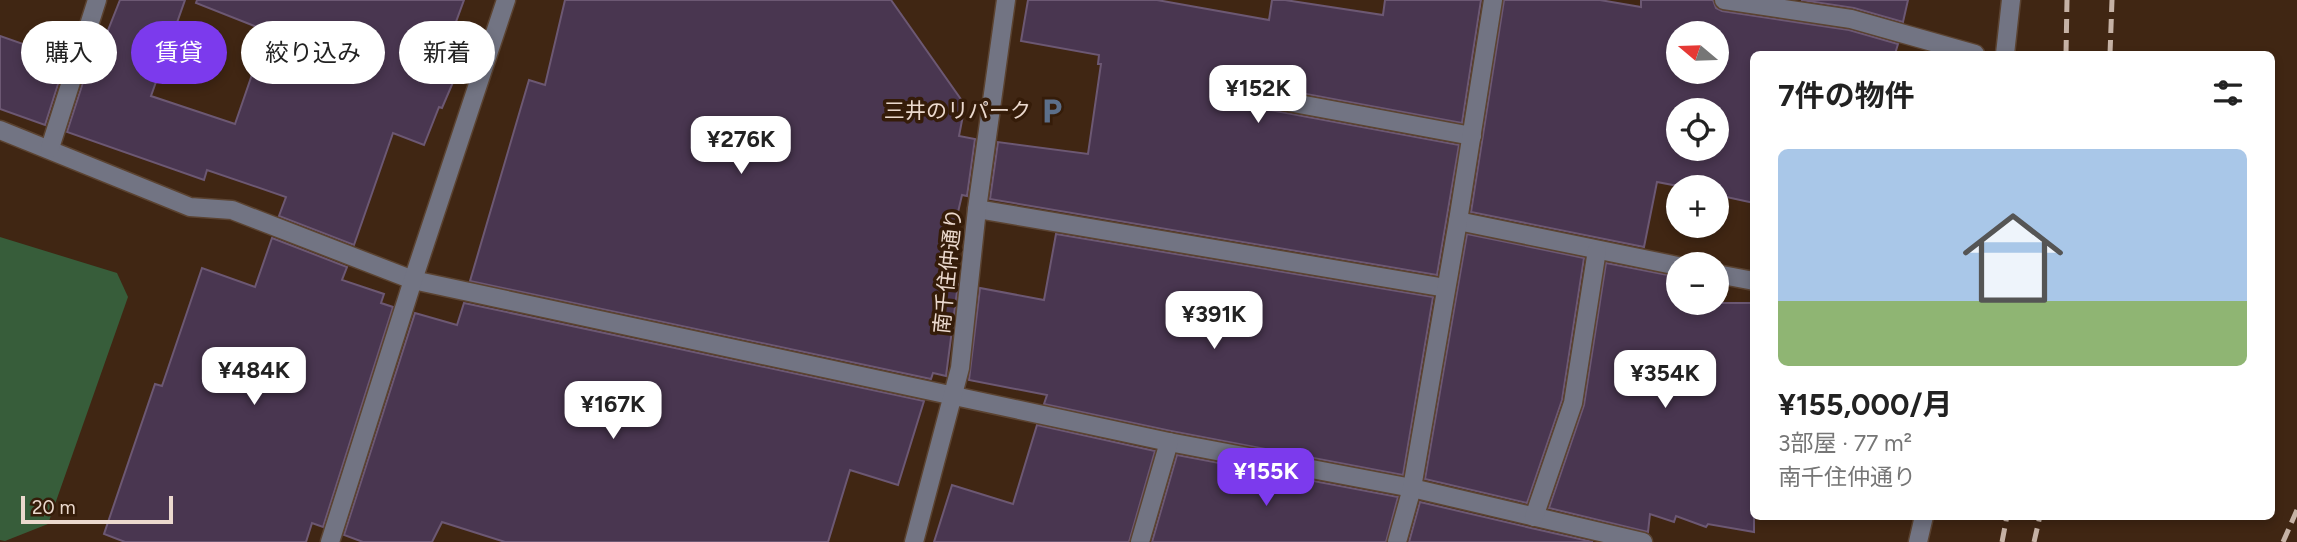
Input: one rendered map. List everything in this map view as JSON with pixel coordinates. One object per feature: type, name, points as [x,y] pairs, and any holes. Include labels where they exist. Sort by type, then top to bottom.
[{"type":"street","points":[[50,148],[97,0]]},
{"type":"street","points":[[330,542],[506,0]]},
{"type":"street","name":"南千住仲通り","points":[[914,542],[960,368],[977,209],[1006,0]]},
{"type":"street","points":[[1397,542],[1412,488],[1493,0]]},
{"type":"street","points":[[1724,0],[1851,19],[1964,51]]},
{"type":"street","points":[[2004,51],[2011,0]]},
{"type":"street","points":[[1234,92],[1472,136]]},
{"type":"street","points":[[0,130],[190,207],[232,210],[413,280],[1169,442],[1412,488],[1643,542]]},
{"type":"street","points":[[977,209],[1446,288]]},
{"type":"street","points":[[1458,221],[1666,264]]},
{"type":"street","points":[[1534,517],[1573,403],[1597,250]]},
{"type":"street","points":[[1729,276],[1750,280]]},
{"type":"street","points":[[1140,542],[1169,442]]},
{"type":"street","points":[[1917,542],[1923,520]]},
{"type":"green space","points":[[0,237],[117,273],[128,297],[48,524],[5,541],[0,540]]},
{"type":"building","points":[[120,0],[185,0],[178,21],[131,21],[131,84],[155,84],[151,96],[235,124],[249,84],[385,84],[385,21],[242,21],[196,3],[197,0],[464,0],[456,21],[399,21],[399,84],[452,84],[442,108],[439,107],[424,145],[393,133],[354,245],[279,216],[286,197],[207,170],[204,180],[67,132],[83,84],[117,84],[117,21],[112,21]]},
{"type":"building","points":[[565,0],[891,0],[965,105],[959,136],[975,139],[967,196],[962,195],[942,281],[958,284],[946,376],[933,373],[931,379],[470,281],[529,80],[545,85]]},
{"type":"building","points":[[1028,0],[1157,0],[1269,20],[1272,0],[1383,15],[1385,0],[1481,0],[1462,123],[1236,81],[1226,84],[1223,91],[1226,100],[1232,103],[1459,145],[1437,275],[990,199],[998,142],[1088,154],[1101,64],[1098,64],[1099,55],[1021,41]]},
{"type":"building","points":[[1504,0],[1600,0],[1641,7],[1641,0],[1713,0],[1716,8],[1722,11],[1849,30],[1898,44],[1896,51],[1750,51],[1750,202],[1729,198],[1729,175],[1666,175],[1666,184],[1657,182],[1644,247],[1471,212]]},
{"type":"building","points":[[1801,0],[1908,0],[1903,22],[1854,8]]},
{"type":"building","points":[[0,36],[21,43],[21,84],[58,84],[45,125],[0,109]]},
{"type":"building","points":[[1056,234],[1433,297],[1403,475],[1044,404],[1047,395],[969,380],[980,288],[1044,300]]},
{"type":"building","points":[[1467,234],[1584,258],[1562,400],[1527,503],[1425,479]]},
{"type":"building","points":[[272,238],[347,267],[342,280],[384,294],[381,303],[393,307],[323,527],[312,523],[306,542],[125,542],[104,534],[155,384],[162,386],[202,268],[255,287]]},
{"type":"building","points":[[1606,263],[1666,275],[1666,315],[1729,315],[1729,303],[1750,303],[1750,520],[1754,520],[1754,532],[1708,524],[1706,527],[1676,516],[1674,522],[1650,514],[1648,532],[1549,508],[1584,405]]},
{"type":"building","points":[[464,303],[924,401],[898,485],[850,470],[828,542],[505,542],[442,522],[432,542],[363,542],[344,535],[415,313],[457,325]]},
{"type":"building","points":[[1037,425],[1155,451],[1129,542],[934,542],[952,485],[1013,504]]},
{"type":"building","points":[[1177,455],[1398,497],[1386,542],[1152,542]]},
{"type":"building","points":[[1420,502],[1531,528],[1593,542],[1409,542]]},
{"type":"railway","points":[[2066,51],[2067,0]]},
{"type":"railway","points":[[2110,51],[2112,0]]},
{"type":"railway","points":[[2283,542],[2297,510]]},
{"type":"railway","points":[[2002,542],[2006,520]]},
{"type":"railway","points":[[2034,542],[2039,520]]},
{"type":"place","name":"三井のリパーク","points":[[1052,111]]}]
